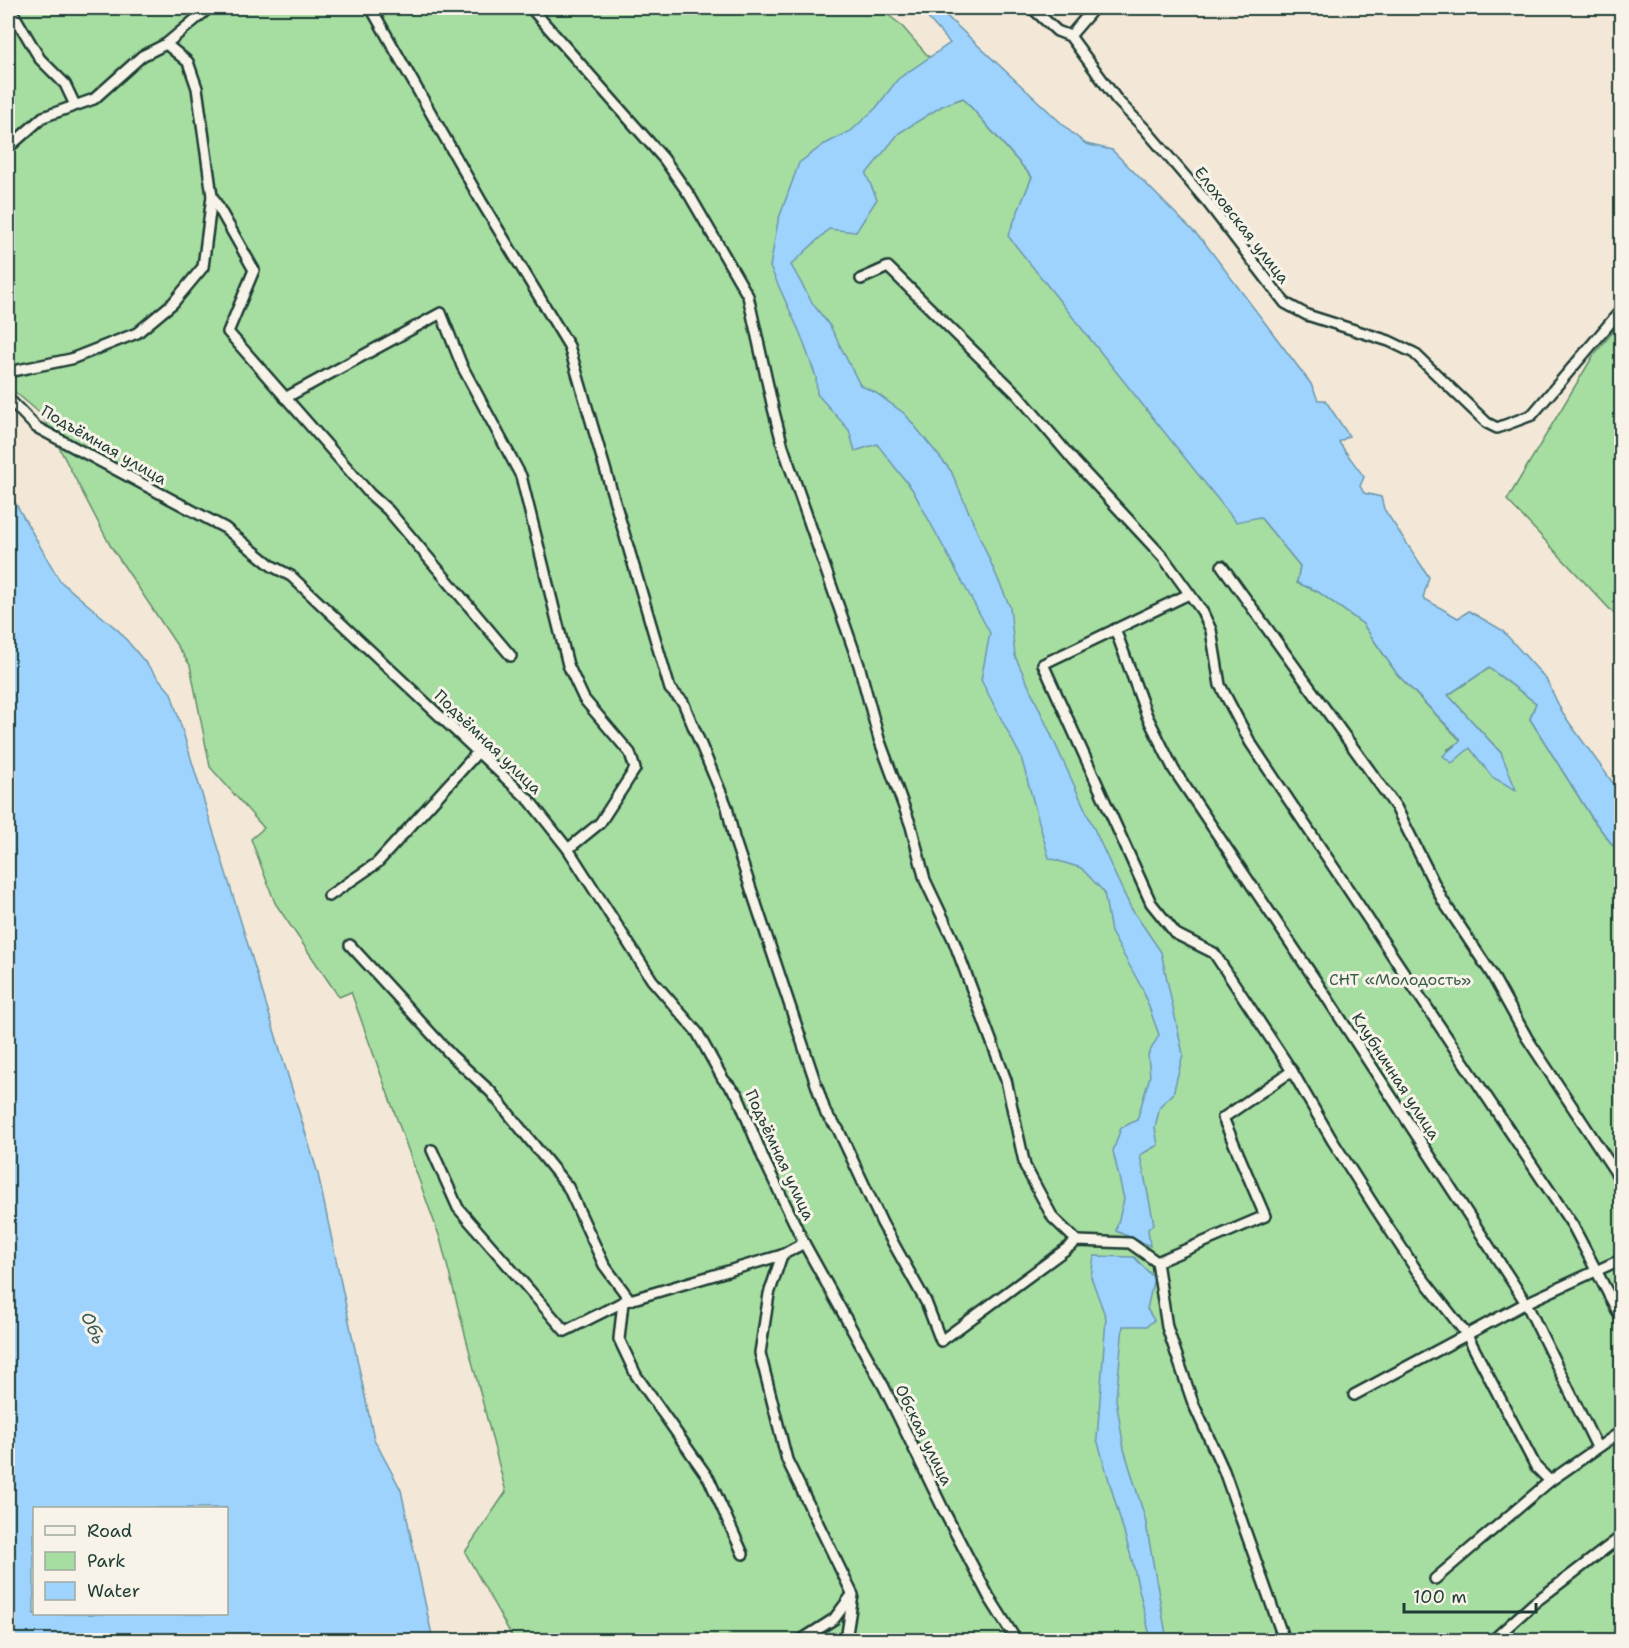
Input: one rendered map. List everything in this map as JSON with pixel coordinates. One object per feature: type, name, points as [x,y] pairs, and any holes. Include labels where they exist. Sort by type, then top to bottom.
[{"type":"street","points":[[10,8],[40,59],[65,84],[75,105]]},
{"type":"street","points":[[8,148],[43,117],[94,99],[142,56],[166,44],[209,8]]},
{"type":"street","points":[[370,8],[481,201],[569,346],[670,689],[683,702],[727,807],[734,838],[826,1114],[838,1129],[882,1223],[926,1302],[941,1341],[1077,1241],[1130,1243],[1157,1262],[1167,1327],[1193,1403],[1224,1471],[1284,1641]]},
{"type":"street","points":[[531,8],[664,159],[690,196],[748,296],[772,408],[787,458],[859,665],[879,739],[911,825],[925,880],[953,939],[1006,1080],[1025,1166],[1053,1218],[1077,1241]]},
{"type":"street","name":"Елоховская улица","points":[[1032,8],[1057,31],[1070,36],[1117,100],[1208,203],[1285,303],[1307,315],[1389,341],[1414,352],[1487,423],[1497,428],[1532,415],[1622,309]]},
{"type":"street","points":[[1070,36],[1094,8]]},
{"type":"street","points":[[8,372],[71,359],[137,333],[164,310],[203,267],[212,196],[197,88],[188,62],[166,44]]},
{"type":"street","points":[[212,196],[254,270],[228,332],[370,494],[388,510],[511,656]]},
{"type":"street","points":[[861,279],[888,267],[1018,394],[1162,557],[1202,612],[1211,630],[1220,685],[1250,742],[1573,1226],[1622,1320]]},
{"type":"street","points":[[285,398],[441,313],[462,366],[521,476],[568,665],[584,699],[630,753],[635,769],[600,823],[568,849]]},
{"type":"street","name":"Подъёмная улица","points":[[8,398],[36,427],[225,528],[272,566],[291,576],[530,801],[568,849],[652,980],[697,1032],[723,1079],[737,1094],[764,1160],[804,1243]]},
{"type":"street","points":[[1222,566],[1396,807],[1443,901],[1491,973],[1527,1038],[1622,1182]]},
{"type":"street","points":[[1189,594],[1043,664],[1150,903],[1176,934],[1214,953],[1292,1071],[1332,1140],[1417,1271],[1467,1335],[1536,1467],[1550,1481]]},
{"type":"street","name":"Клубничная улица","points":[[1115,629],[1147,716],[1174,770],[1314,978],[1526,1303],[1598,1447]]},
{"type":"street","points":[[329,896],[376,863],[478,752]]},
{"type":"street","points":[[350,945],[451,1055],[491,1092],[568,1187],[604,1265],[627,1301],[619,1338],[636,1375],[709,1479],[743,1554]]},
{"type":"street","points":[[1157,1262],[1265,1216],[1224,1119],[1292,1071]]},
{"type":"street","points":[[432,1150],[458,1208],[565,1331],[627,1301],[782,1256],[804,1243]]},
{"type":"street","name":"Обская улица","points":[[804,1243],[884,1387],[989,1597],[1016,1641]]},
{"type":"street","points":[[782,1256],[769,1293],[760,1353],[787,1460],[853,1595],[846,1641]]},
{"type":"street","points":[[1354,1395],[1526,1303],[1622,1259]]},
{"type":"street","points":[[1435,1579],[1550,1481],[1622,1431]]},
{"type":"street","points":[[1493,1640],[1534,1603],[1622,1536]]},
{"type":"street","points":[[801,1641],[834,1619],[853,1595]]},
{"type":"green space","name":"СНТ «Молодость»","points":[[8,8],[879,8],[900,24],[937,66],[955,101],[963,98],[1032,177],[1015,220],[1027,245],[1300,566],[1297,583],[1317,591],[1363,624],[1397,674],[1461,741],[1447,750],[1470,748],[1501,753],[1448,695],[1489,668],[1536,703],[1530,719],[1592,818],[1621,856],[1621,1640],[514,1640],[465,1552],[506,1492],[440,1238],[351,992],[339,997],[275,903],[251,839],[264,828],[210,767],[190,665],[110,545],[42,415],[8,386]]},
{"type":"green space","points":[[1621,322],[1621,621],[1507,500],[1593,356]]},
{"type":"water","points":[[919,8],[938,8],[1072,133],[1086,144],[1112,150],[1204,242],[1311,384],[1318,400],[1325,400],[1349,436],[1339,442],[1364,477],[1360,486],[1364,493],[1381,497],[1384,509],[1429,577],[1423,598],[1458,618],[1469,611],[1502,630],[1546,679],[1563,714],[1621,794],[1621,856],[1592,818],[1530,719],[1536,703],[1489,668],[1448,695],[1501,753],[1516,790],[1492,777],[1470,748],[1452,763],[1443,756],[1461,740],[1397,674],[1363,624],[1317,591],[1297,583],[1300,566],[1260,517],[1236,522],[1008,236],[1032,177],[963,98],[942,106],[899,133],[866,174],[877,199],[856,232],[829,229],[791,265],[813,304],[830,326],[860,385],[876,393],[905,414],[951,471],[1010,607],[1015,656],[1131,908],[1161,952],[1183,1054],[1173,1094],[1160,1106],[1155,1128],[1158,1145],[1140,1155],[1154,1224],[1148,1229],[1150,1246],[1116,1231],[1124,1199],[1113,1151],[1121,1128],[1137,1120],[1150,1076],[1148,1055],[1159,1035],[1143,990],[1111,932],[1104,892],[1081,868],[1049,858],[1021,757],[981,680],[990,633],[912,489],[877,444],[855,451],[849,430],[817,394],[816,377],[800,333],[770,267],[778,221],[799,163],[823,145],[851,131],[876,108],[898,79],[950,43]]},
{"type":"water","name":"Обь","points":[[8,490],[60,581],[119,631],[171,693],[318,1174],[374,1439],[401,1490],[433,1640],[8,1640]]},
{"type":"water","points":[[1094,1256],[1134,1257],[1154,1278],[1147,1309],[1154,1320],[1147,1326],[1123,1326],[1116,1399],[1124,1449],[1145,1518],[1167,1640],[1151,1640],[1132,1560],[1097,1439],[1106,1318],[1091,1277]]}]
